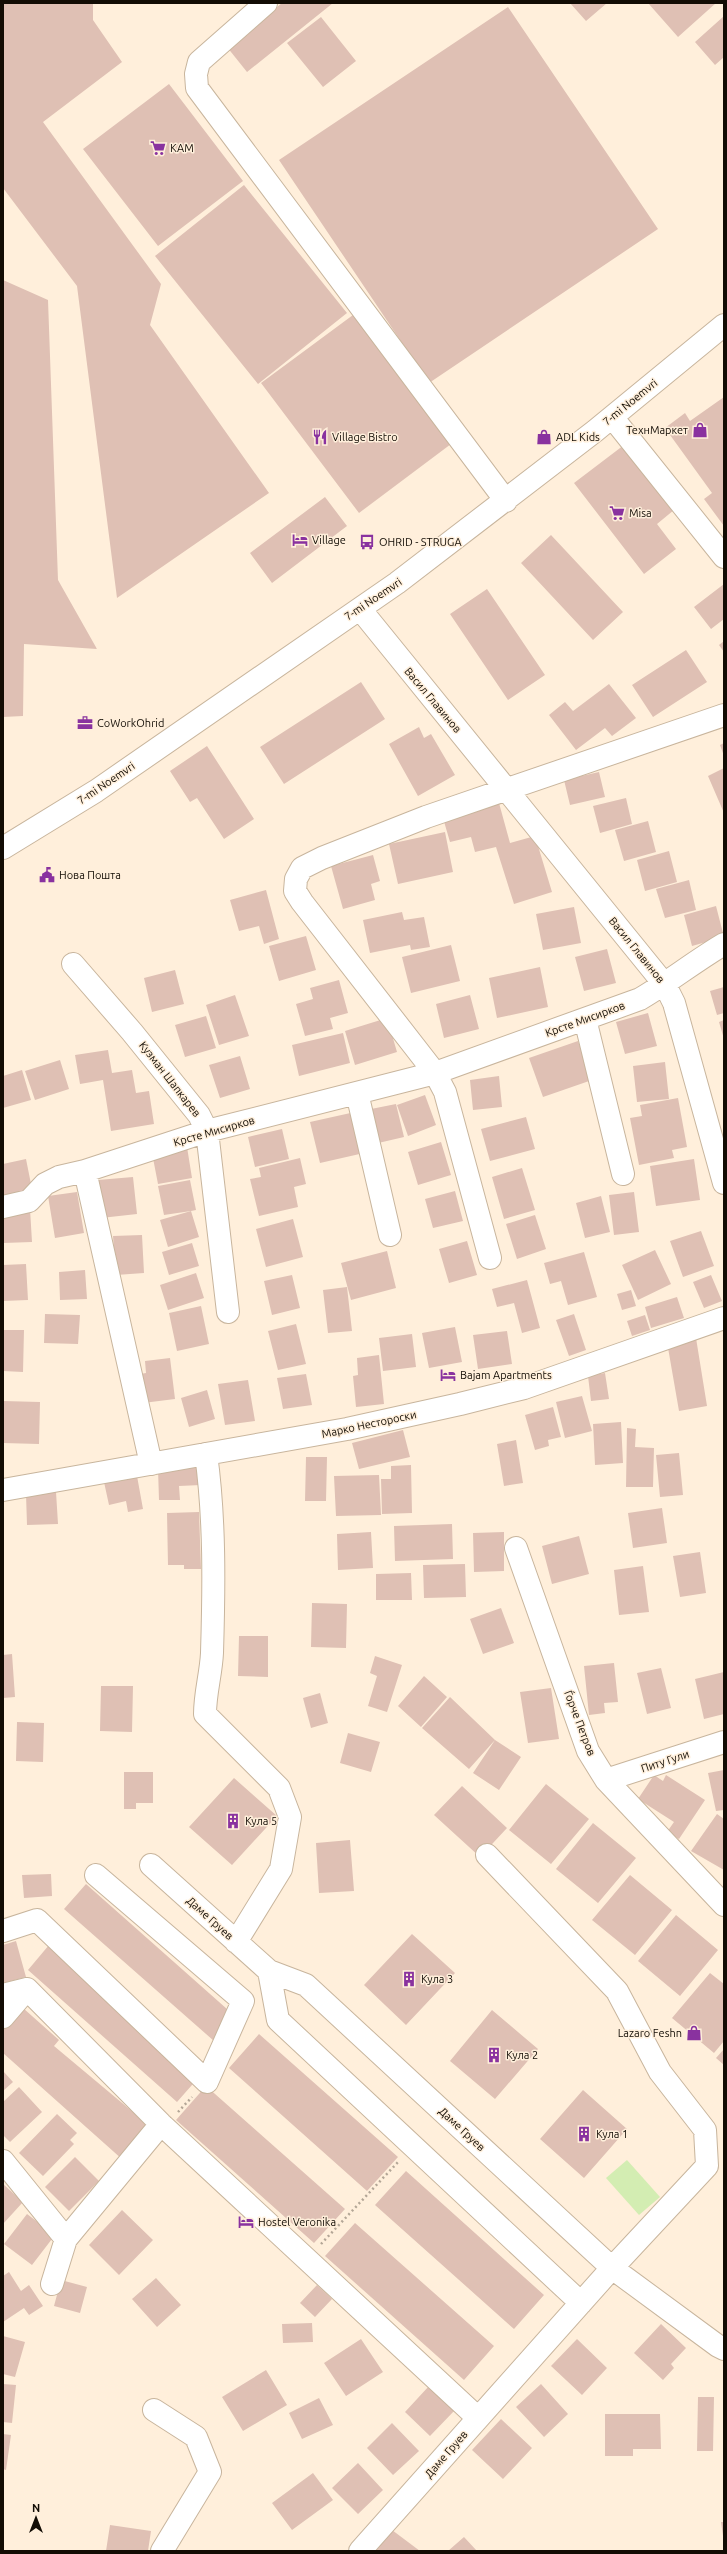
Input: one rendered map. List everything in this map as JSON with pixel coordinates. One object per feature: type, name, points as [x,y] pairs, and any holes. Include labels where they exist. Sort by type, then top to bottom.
[{"type":"street","points":[[266,3],[199,62],[196,74],[197,88],[506,501]]},
{"type":"street","name":"7-mi Noemvri","points":[[3,848],[96,791],[360,609],[506,501],[612,417],[724,325]]},
{"type":"street","points":[[612,417],[724,557]]},
{"type":"street","name":"Васил Главинов","points":[[360,609],[665,985],[674,1003],[724,1183]]},
{"type":"street","points":[[490,1258],[445,1092],[435,1073],[302,902],[295,891],[296,879],[302,868],[322,858],[426,817],[508,791],[724,715]]},
{"type":"street","name":"Крсте Мисирков","points":[[3,1207],[29,1201],[45,1184],[59,1177],[85,1171],[207,1131],[435,1073],[640,999],[665,985],[688,965],[724,944]]},
{"type":"street","name":"Кузман Шапкарев","points":[[73,964],[132,1032],[199,1115],[207,1131],[228,1312]]},
{"type":"street","points":[[585,1019],[623,1174]]},
{"type":"street","points":[[357,1093],[390,1235]]},
{"type":"street","points":[[85,1171],[151,1464]]},
{"type":"street","name":"Марко Нестороски","points":[[3,1490],[347,1429],[524,1388],[724,1318]]},
{"type":"street","points":[[206,1454],[211,1494],[213,1572],[212,1655],[206,1688],[205,1714],[280,1788],[290,1817],[281,1869],[236,1942]]},
{"type":"street","name":"Ѓорче Петров","points":[[516,1548],[588,1751],[606,1780],[724,1905]]},
{"type":"street","name":"Питу Гули","points":[[606,1780],[724,1742]]},
{"type":"street","points":[[487,1856],[617,1991],[660,2072],[706,2130],[707,2166],[612,2268],[724,2349]]},
{"type":"street","name":"Даме Груев","points":[[151,1865],[270,1971],[306,1985],[612,2268],[360,2551]]},
{"type":"street","points":[[3,1931],[37,1920],[207,2082],[243,2001],[96,1875]]},
{"type":"street","points":[[270,1971],[272,1996],[278,2020],[580,2303]]},
{"type":"street","points":[[3,1995],[27,1990]]},
{"type":"street","points":[[3,2017],[27,1990]]},
{"type":"street","points":[[27,1990],[162,2126],[478,2418]]},
{"type":"street","points":[[52,2284],[66,2239],[162,2126]]},
{"type":"street","points":[[3,2161],[66,2239]]},
{"type":"street","points":[[154,2410],[196,2436],[210,2472],[162,2551]]},
{"type":"path","points":[[162,2126],[207,2082]]},
{"type":"path","points":[[307,2259],[413,2146]]},
{"type":"green space","points":[[627,2160],[660,2197],[639,2215],[606,2178]]},
{"type":"building","points":[[3,3],[93,3],[93,20],[122,62],[43,122],[161,284],[150,325],[269,493],[117,598],[77,286],[3,188]]},
{"type":"building","points":[[282,3],[333,3],[247,72],[227,47]]},
{"type":"building","points":[[570,3],[607,3],[586,21]]},
{"type":"building","points":[[648,3],[716,3],[678,37]]},
{"type":"building","points":[[508,7],[658,229],[429,383],[279,160]]},
{"type":"building","points":[[724,16],[724,57],[715,65],[695,42]]},
{"type":"building","points":[[321,17],[356,61],[323,87],[287,43]]},
{"type":"building","points":[[169,84],[243,181],[158,246],[83,149]]},
{"type":"building","points":[[244,185],[347,313],[258,384],[155,256]]},
{"type":"building","points":[[3,280],[48,300],[58,580],[97,649],[24,644],[23,716],[3,717]]},
{"type":"building","points":[[353,315],[451,444],[359,513],[261,383]]},
{"type":"building","points":[[724,397],[724,526],[704,499],[712,493],[665,428],[685,413],[690,421]]},
{"type":"building","points":[[624,445],[674,510],[657,524],[676,549],[644,574],[574,483]]},
{"type":"building","points":[[325,497],[347,526],[272,583],[250,553]]},
{"type":"building","points":[[551,535],[623,612],[593,640],[521,563]]},
{"type":"building","points":[[724,584],[724,619],[711,629],[694,607]]},
{"type":"building","points":[[487,589],[545,675],[508,700],[450,614]]},
{"type":"building","points":[[724,641],[724,652],[719,645]]},
{"type":"building","points":[[686,650],[707,682],[653,717],[632,685]]},
{"type":"building","points":[[361,682],[385,719],[284,784],[260,747]]},
{"type":"building","points":[[609,684],[636,718],[612,736],[605,728],[576,750],[549,715],[565,702],[573,711]]},
{"type":"building","points":[[419,727],[424,738],[431,734],[455,775],[418,796],[389,744]]},
{"type":"building","points":[[724,743],[724,756],[720,745]]},
{"type":"building","points":[[207,746],[254,819],[224,839],[197,798],[190,802],[170,771]]},
{"type":"building","points":[[724,768],[724,813],[708,776]]},
{"type":"building","points":[[599,772],[605,797],[570,805],[564,780]]},
{"type":"building","points":[[626,798],[632,824],[600,833],[593,806]]},
{"type":"building","points":[[499,803],[510,843],[535,836],[552,892],[514,904],[496,847],[475,852],[471,837],[450,842],[443,818]]},
{"type":"building","points":[[648,821],[656,852],[624,861],[615,830]]},
{"type":"building","points":[[445,832],[453,872],[398,884],[389,844]]},
{"type":"building","points":[[669,851],[677,882],[645,891],[637,860]]},
{"type":"building","points":[[373,855],[380,881],[371,884],[375,900],[343,909],[331,866]]},
{"type":"building","points":[[689,880],[696,910],[665,918],[656,889]]},
{"type":"building","points":[[266,890],[279,939],[264,944],[259,926],[239,931],[230,900]]},
{"type":"building","points":[[716,906],[724,937],[692,946],[684,915]]},
{"type":"building","points":[[574,907],[581,943],[543,950],[536,914]]},
{"type":"building","points":[[402,912],[404,920],[424,917],[430,947],[411,950],[410,945],[370,953],[363,920]]},
{"type":"building","points":[[306,936],[316,970],[279,981],[269,946]]},
{"type":"building","points":[[451,945],[460,981],[411,993],[402,957]]},
{"type":"building","points":[[607,949],[616,983],[584,991],[575,957]]},
{"type":"building","points":[[540,967],[548,1007],[497,1018],[489,978]]},
{"type":"building","points":[[175,970],[184,1004],[152,1012],[144,978]]},
{"type":"building","points":[[339,980],[348,1013],[330,1018],[333,1029],[305,1036],[296,1004],[313,999],[310,988]]},
{"type":"building","points":[[724,987],[724,1013],[717,1015],[710,991]]},
{"type":"building","points":[[235,995],[249,1036],[219,1045],[206,1005]]},
{"type":"building","points":[[470,995],[479,1029],[444,1038],[436,1004]]},
{"type":"building","points":[[648,1013],[657,1046],[625,1054],[616,1022]]},
{"type":"building","points":[[206,1016],[216,1048],[185,1057],[175,1025]]},
{"type":"building","points":[[387,1018],[397,1052],[355,1065],[345,1031]]},
{"type":"building","points":[[724,1020],[724,1039],[719,1022]]},
{"type":"building","points":[[343,1033],[350,1063],[299,1076],[292,1045]]},
{"type":"building","points":[[578,1041],[592,1080],[543,1097],[529,1058]]},
{"type":"building","points":[[108,1050],[112,1073],[132,1070],[136,1093],[149,1091],[154,1124],[111,1131],[103,1080],[80,1084],[75,1055]]},
{"type":"building","points":[[240,1056],[250,1089],[220,1098],[209,1065]]},
{"type":"building","points":[[60,1060],[69,1089],[35,1100],[25,1071]]},
{"type":"building","points":[[665,1062],[669,1099],[637,1102],[633,1066]]},
{"type":"building","points":[[22,1070],[31,1100],[3,1108],[3,1076]]},
{"type":"building","points":[[499,1076],[502,1107],[473,1110],[470,1080]]},
{"type":"building","points":[[425,1095],[436,1125],[408,1136],[397,1105]]},
{"type":"building","points":[[678,1098],[687,1147],[672,1150],[674,1158],[639,1165],[630,1118],[642,1116],[640,1105]]},
{"type":"building","points":[[396,1104],[404,1137],[374,1144],[366,1110]]},
{"type":"building","points":[[355,1112],[364,1153],[320,1163],[310,1122]]},
{"type":"building","points":[[526,1117],[535,1149],[490,1161],[481,1129]]},
{"type":"building","points":[[282,1129],[289,1159],[255,1167],[248,1137]]},
{"type":"building","points":[[441,1142],[451,1175],[418,1185],[408,1152]]},
{"type":"building","points":[[187,1147],[192,1178],[158,1184],[152,1153]]},
{"type":"building","points":[[300,1158],[306,1184],[294,1187],[298,1207],[259,1216],[250,1179],[261,1177],[259,1168]]},
{"type":"building","points":[[26,1159],[32,1189],[3,1196],[3,1164]]},
{"type":"building","points":[[694,1159],[700,1200],[656,1206],[650,1166]]},
{"type":"building","points":[[522,1168],[535,1210],[504,1219],[492,1177]]},
{"type":"building","points":[[133,1177],[137,1214],[101,1218],[98,1180]]},
{"type":"building","points":[[190,1180],[196,1210],[164,1215],[158,1186]]},
{"type":"building","points":[[455,1191],[463,1221],[433,1228],[425,1199]]},
{"type":"building","points":[[77,1192],[84,1233],[55,1238],[48,1196]]},
{"type":"building","points":[[634,1192],[639,1232],[614,1235],[609,1195]]},
{"type":"building","points":[[601,1196],[610,1232],[585,1238],[576,1203]]},
{"type":"building","points":[[30,1209],[32,1242],[3,1243],[3,1210]]},
{"type":"building","points":[[191,1211],[199,1237],[168,1247],[160,1220]]},
{"type":"building","points":[[535,1215],[546,1249],[517,1259],[506,1224]]},
{"type":"building","points":[[293,1219],[303,1257],[266,1267],[256,1229]]},
{"type":"building","points":[[701,1231],[714,1266],[683,1277],[670,1241]]},
{"type":"building","points":[[142,1235],[144,1273],[116,1275],[113,1236]]},
{"type":"building","points":[[467,1241],[477,1275],[449,1283],[439,1249]]},
{"type":"building","points":[[192,1243],[199,1266],[169,1275],[162,1252]]},
{"type":"building","points":[[655,1250],[671,1284],[638,1300],[622,1265]]},
{"type":"building","points":[[387,1251],[396,1288],[351,1300],[341,1263]]},
{"type":"building","points":[[584,1252],[597,1297],[568,1305],[561,1281],[550,1284],[544,1263]]},
{"type":"building","points":[[26,1264],[28,1300],[3,1301],[3,1265]]},
{"type":"building","points":[[85,1270],[87,1299],[60,1300],[59,1272]]},
{"type":"building","points":[[196,1273],[204,1298],[168,1310],[160,1285]]},
{"type":"building","points":[[292,1275],[300,1308],[272,1315],[264,1281]]},
{"type":"building","points":[[711,1275],[722,1301],[704,1308],[693,1282]]},
{"type":"building","points":[[527,1280],[540,1328],[522,1333],[514,1303],[497,1307],[492,1289]]},
{"type":"building","points":[[347,1287],[352,1331],[328,1333],[323,1290]]},
{"type":"building","points":[[631,1290],[636,1306],[622,1310],[617,1294]]},
{"type":"building","points":[[677,1297],[684,1318],[651,1328],[645,1307]]},
{"type":"building","points":[[201,1306],[209,1344],[177,1351],[169,1313]]},
{"type":"building","points":[[45,1314],[80,1315],[78,1344],[44,1343]]},
{"type":"building","points":[[574,1314],[586,1350],[569,1356],[556,1320]]},
{"type":"building","points":[[645,1315],[650,1330],[632,1336],[627,1321]]},
{"type":"building","points":[[296,1324],[306,1364],[278,1370],[268,1331]]},
{"type":"building","points":[[455,1327],[462,1362],[429,1368],[422,1333]]},
{"type":"building","points":[[3,1330],[24,1330],[23,1372],[3,1371]]},
{"type":"building","points":[[507,1331],[512,1364],[478,1369],[473,1335]]},
{"type":"building","points":[[412,1334],[416,1367],[383,1371],[379,1338]]},
{"type":"building","points":[[696,1338],[707,1406],[679,1411],[667,1342]]},
{"type":"building","points":[[379,1355],[384,1404],[356,1407],[353,1376],[358,1375],[357,1358]]},
{"type":"building","points":[[170,1358],[175,1399],[143,1403],[140,1374],[146,1373],[145,1361]]},
{"type":"building","points":[[605,1373],[609,1399],[591,1401],[588,1376]]},
{"type":"building","points":[[306,1374],[312,1405],[283,1409],[277,1378]]},
{"type":"building","points":[[248,1380],[255,1421],[225,1425],[218,1384]]},
{"type":"building","points":[[207,1390],[215,1419],[189,1427],[181,1398]]},
{"type":"building","points":[[582,1396],[592,1431],[565,1438],[556,1402]]},
{"type":"building","points":[[3,1401],[40,1402],[39,1444],[3,1443]]},
{"type":"building","points":[[553,1407],[561,1437],[548,1440],[549,1446],[535,1450],[525,1415]]},
{"type":"building","points":[[621,1422],[623,1463],[595,1465],[593,1424]]},
{"type":"building","points":[[627,1428],[636,1429],[635,1447],[654,1448],[653,1487],[626,1487]]},
{"type":"building","points":[[403,1430],[410,1457],[359,1469],[352,1443]]},
{"type":"building","points":[[516,1440],[523,1483],[504,1486],[497,1444]]},
{"type":"building","points":[[679,1453],[683,1495],[660,1497],[656,1455]]},
{"type":"building","points":[[306,1457],[327,1457],[326,1501],[305,1501]]},
{"type":"building","points":[[411,1465],[412,1513],[382,1514],[381,1479],[391,1479],[391,1466]]},
{"type":"building","points":[[200,1466],[201,1485],[179,1486],[180,1500],[159,1500],[158,1468]]},
{"type":"building","points":[[379,1475],[381,1515],[336,1516],[334,1476]]},
{"type":"building","points":[[137,1476],[143,1509],[128,1512],[126,1501],[109,1505],[104,1482]]},
{"type":"building","points":[[56,1492],[58,1524],[27,1525],[26,1494]]},
{"type":"building","points":[[662,1508],[667,1543],[633,1548],[628,1513]]},
{"type":"building","points":[[199,1512],[201,1569],[184,1569],[184,1565],[168,1565],[167,1513]]},
{"type":"building","points":[[452,1524],[453,1559],[395,1561],[394,1526]]},
{"type":"building","points":[[371,1532],[373,1568],[338,1570],[337,1534]]},
{"type":"building","points":[[504,1532],[504,1571],[474,1572],[473,1533]]},
{"type":"building","points":[[579,1536],[589,1574],[552,1584],[542,1546]]},
{"type":"building","points":[[700,1552],[706,1593],[680,1597],[673,1556]]},
{"type":"building","points":[[465,1564],[466,1597],[424,1598],[423,1565]]},
{"type":"building","points":[[643,1566],[649,1612],[619,1615],[614,1570]]},
{"type":"building","points":[[411,1573],[412,1600],[376,1600],[376,1574]]},
{"type":"building","points":[[312,1603],[347,1604],[346,1648],[311,1647]]},
{"type":"building","points":[[501,1608],[514,1643],[483,1654],[470,1619]]},
{"type":"building","points":[[239,1636],[268,1636],[268,1677],[238,1676]]},
{"type":"building","points":[[12,1654],[15,1697],[3,1698],[3,1655]]},
{"type":"building","points":[[375,1656],[402,1665],[387,1712],[368,1706],[377,1676],[370,1673]]},
{"type":"building","points":[[614,1663],[618,1702],[604,1703],[605,1713],[589,1715],[584,1666]]},
{"type":"building","points":[[661,1668],[671,1708],[647,1714],[637,1673]]},
{"type":"building","points":[[724,1672],[724,1714],[704,1719],[695,1679]]},
{"type":"building","points":[[424,1676],[447,1697],[421,1727],[398,1706]]},
{"type":"building","points":[[101,1686],[133,1686],[132,1732],[100,1731]]},
{"type":"building","points":[[551,1688],[559,1739],[528,1743],[520,1692]]},
{"type":"building","points":[[320,1693],[328,1723],[311,1728],[303,1698]]},
{"type":"building","points":[[450,1697],[495,1740],[469,1769],[422,1728]]},
{"type":"building","points":[[17,1722],[44,1723],[43,1762],[16,1761]]},
{"type":"building","points":[[348,1733],[380,1742],[371,1772],[340,1763]]},
{"type":"building","points":[[495,1740],[521,1757],[499,1790],[473,1773]]},
{"type":"building","points":[[724,1770],[724,1810],[716,1811],[708,1773]]},
{"type":"building","points":[[124,1772],[153,1772],[153,1803],[136,1803],[136,1809],[124,1809]]},
{"type":"building","points":[[654,1775],[663,1781],[666,1775],[705,1800],[679,1839],[667,1832],[674,1822],[638,1799]]},
{"type":"building","name":"Кула 5","points":[[234,1778],[277,1816],[232,1865],[189,1827]]},
{"type":"building","points":[[546,1784],[589,1819],[551,1864],[509,1830]]},
{"type":"building","points":[[462,1786],[507,1828],[480,1857],[434,1815]]},
{"type":"building","points":[[717,1814],[724,1819],[724,1870],[691,1851]]},
{"type":"building","points":[[593,1823],[636,1858],[598,1903],[556,1869]]},
{"type":"building","points":[[350,1840],[354,1891],[319,1893],[316,1843]]},
{"type":"building","points":[[51,1874],[52,1896],[24,1898],[22,1875]]},
{"type":"building","points":[[630,1875],[672,1910],[635,1955],[592,1920]]},
{"type":"building","points":[[86,1884],[236,2017],[214,2041],[64,1909]]},
{"type":"building","points":[[676,1915],[718,1950],[680,1996],[638,1961]]},
{"type":"building","name":"Кула 3","points":[[412,1934],[455,1973],[406,2025],[364,1985]]},
{"type":"building","points":[[16,1941],[26,1977],[3,1983],[3,1945]]},
{"type":"building","points":[[49,1945],[199,2077],[177,2102],[28,1970]]},
{"type":"building","points":[[710,1973],[724,1984],[724,2041],[714,2053],[672,2018]]},
{"type":"building","points":[[23,2008],[59,2040],[54,2046],[152,2128],[123,2160],[3,2053],[3,2030]]},
{"type":"building","name":"Кула 2","points":[[492,2010],[538,2049],[495,2099],[450,2061]]},
{"type":"building","points":[[259,2034],[398,2157],[367,2191],[229,2068]]},
{"type":"building","points":[[724,2049],[724,2065],[716,2058]]},
{"type":"building","points":[[3,2071],[13,2082],[3,2091]]},
{"type":"building","points":[[206,2086],[345,2209],[314,2243],[176,2120]]},
{"type":"building","points":[[19,2087],[42,2112],[10,2142],[3,2135],[3,2102]]},
{"type":"building","name":"Кула 1","points":[[583,2090],[627,2129],[584,2178],[540,2139]]},
{"type":"building","points":[[57,2114],[77,2133],[70,2140],[74,2144],[43,2176],[19,2153]]},
{"type":"building","points":[[75,2157],[99,2181],[69,2211],[45,2187]]},
{"type":"building","points":[[406,2171],[544,2295],[514,2329],[375,2205]]},
{"type":"building","points":[[3,2184],[23,2202],[3,2224]]},
{"type":"building","points":[[122,2210],[153,2240],[119,2275],[89,2245]]},
{"type":"building","points":[[27,2214],[55,2235],[32,2265],[4,2244]]},
{"type":"building","points":[[355,2223],[494,2346],[464,2380],[325,2256]]},
{"type":"building","points":[[9,2272],[21,2291],[29,2285],[43,2306],[29,2315],[24,2308],[3,2322],[3,2276]]},
{"type":"building","points":[[156,2278],[181,2305],[157,2327],[132,2299]]},
{"type":"building","points":[[61,2280],[87,2287],[80,2313],[54,2306]]},
{"type":"building","points":[[317,2285],[332,2299],[315,2317],[300,2303]]},
{"type":"building","points":[[312,2323],[313,2342],[283,2343],[282,2324]]},
{"type":"building","points":[[661,2324],[686,2348],[671,2364],[674,2368],[663,2380],[634,2353]]},
{"type":"building","points":[[3,2336],[25,2342],[15,2377],[3,2374]]},
{"type":"building","points":[[361,2339],[383,2372],[346,2396],[324,2363]]},
{"type":"building","points":[[577,2339],[607,2368],[582,2395],[551,2366]]},
{"type":"building","points":[[266,2370],[287,2405],[243,2431],[222,2397]]},
{"type":"building","points":[[3,2384],[16,2385],[12,2423],[3,2422]]},
{"type":"building","points":[[541,2384],[568,2414],[544,2437],[516,2407]]},
{"type":"building","points":[[429,2386],[455,2410],[430,2436],[405,2412]]},
{"type":"building","points":[[698,2397],[714,2397],[713,2451],[697,2451]]},
{"type":"building","points":[[319,2398],[333,2425],[302,2439],[289,2413]]},
{"type":"building","points":[[605,2414],[660,2414],[661,2449],[633,2449],[633,2456],[605,2456]]},
{"type":"building","points":[[501,2419],[532,2448],[503,2479],[472,2450]]},
{"type":"building","points":[[392,2423],[419,2451],[393,2475],[367,2448]]},
{"type":"building","points":[[3,2434],[11,2435],[6,2470],[3,2469]]},
{"type":"building","points":[[358,2463],[383,2490],[358,2514],[332,2488]]},
{"type":"building","points":[[313,2473],[333,2500],[292,2530],[272,2503]]},
{"type":"building","points":[[721,2522],[724,2522],[724,2536],[723,2536]]},
{"type":"building","points":[[110,2525],[151,2531],[148,2551],[106,2551]]},
{"type":"building","points":[[392,2530],[420,2551],[375,2551]]},
{"type":"building","points":[[464,2537],[477,2551],[448,2551]]},
{"type":"place","name":"KAM","points":[[158,148]]},
{"type":"place","name":"ТехнМаркет","points":[[700,430]]},
{"type":"place","name":"Village Bistro","points":[[320,437]]},
{"type":"place","name":"ADL Kids","points":[[544,437]]},
{"type":"place","name":"Misa","points":[[617,513]]},
{"type":"place","name":"Village","points":[[300,540]]},
{"type":"place","name":"OHRID - STRUGA","points":[[367,542]]},
{"type":"place","name":"CoWorkOhrid","points":[[85,723]]},
{"type":"place","name":"Нова Пошта","points":[[47,875]]},
{"type":"place","name":"Bajam Apartments","points":[[448,1375]]},
{"type":"place","name":"Кула 5","points":[[233,1821]]},
{"type":"place","name":"Кула 3","points":[[409,1979]]},
{"type":"place","name":"Lazaro Feshn","points":[[694,2033]]},
{"type":"place","name":"Кула 2","points":[[494,2055]]},
{"type":"place","name":"Кула 1","points":[[584,2134]]},
{"type":"place","name":"Hostel Veronika","points":[[246,2222]]}]
